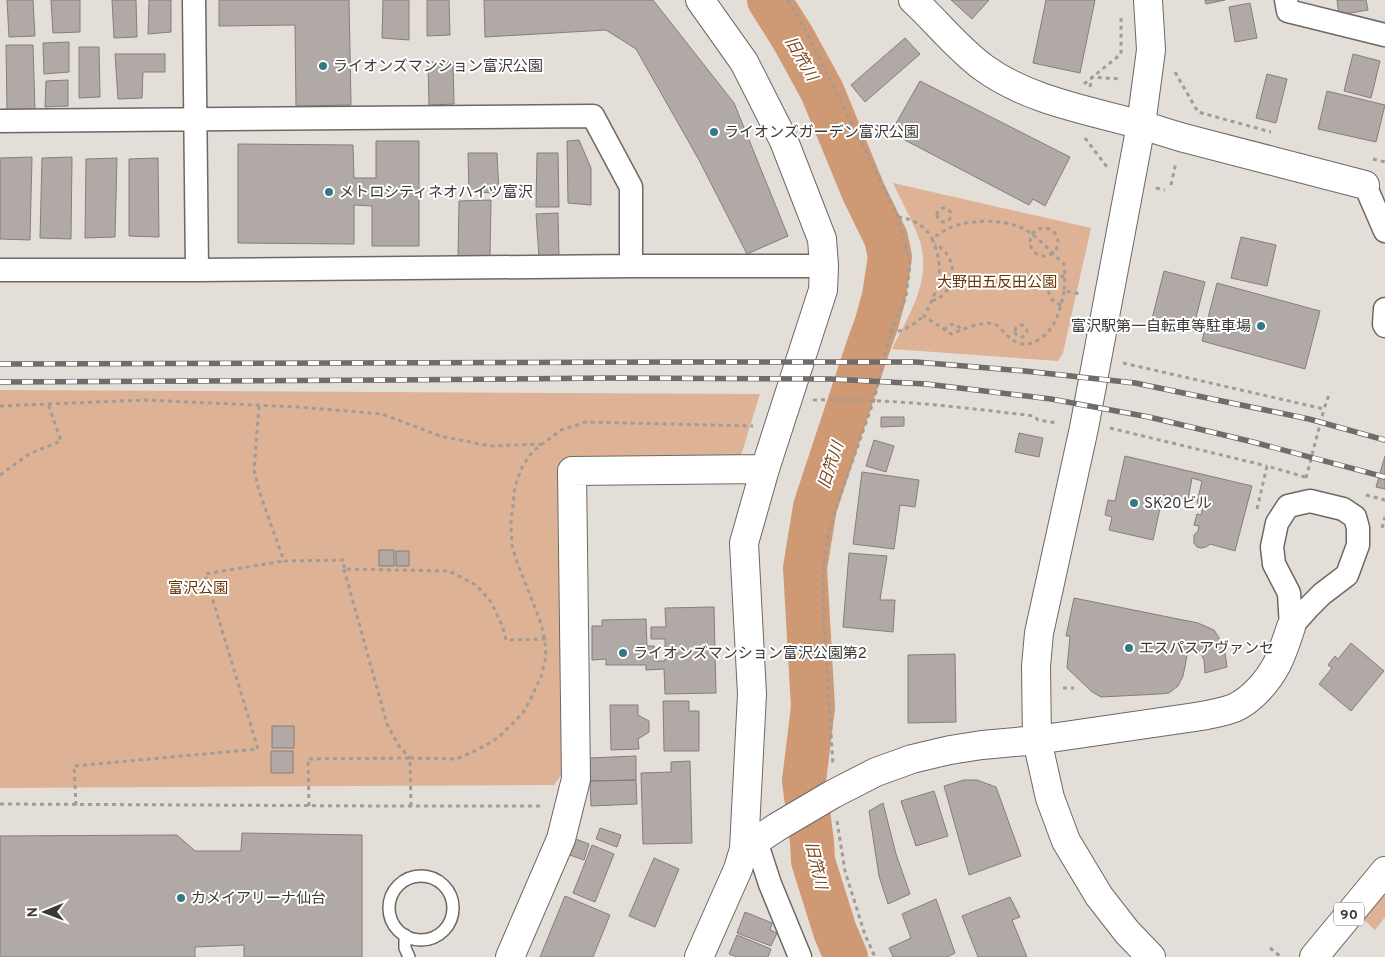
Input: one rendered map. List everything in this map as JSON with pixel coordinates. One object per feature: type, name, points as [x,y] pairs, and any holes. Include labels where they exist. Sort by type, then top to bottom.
[{"type":"street","points":[[194,0],[197,270]]},
{"type":"street","points":[[700,0],[744,62],[784,141],[822,239],[823,290],[765,469],[744,543],[752,694],[749,770],[759,839],[770,884],[800,957]]},
{"type":"street","points":[[913,0],[955,43],[984,68],[1011,84],[1060,104],[1141,125],[1182,138],[1375,187],[1385,231]]},
{"type":"street","points":[[1148,0],[1151,50],[1141,125],[1084,428],[1039,633],[1036,666],[1037,740],[1050,798],[1066,841],[1098,896],[1127,932],[1151,957]]},
{"type":"street","points":[[1286,0],[1288,11],[1385,36]]},
{"type":"street","points":[[0,121],[593,116],[631,187],[631,266]]},
{"type":"street","points":[[0,270],[824,266]]},
{"type":"street","points":[[1385,309],[1385,326]]},
{"type":"street","points":[[510,957],[561,839],[576,779],[572,471],[765,469]]},
{"type":"street","points":[[699,957],[738,869],[759,839],[833,784],[876,772],[912,758],[982,745],[1037,740],[1195,717],[1218,713],[1236,707],[1253,695],[1266,682],[1278,664],[1291,627],[1322,594],[1347,575],[1358,545],[1358,528],[1355,517],[1343,509],[1310,501],[1288,506],[1277,523],[1272,547],[1274,564],[1289,593],[1291,627]]},
{"type":"street","name":"90","points":[[1314,957],[1385,871]]},
{"type":"lane","points":[[405,936],[425,940],[435,937],[444,931],[450,922],[453,902],[443,884],[434,878],[423,876],[403,881],[391,898],[390,909],[392,919],[405,936],[405,948],[409,957]]},
{"type":"path","points":[[788,0],[805,29],[898,216],[910,265],[906,298],[890,333],[874,400],[828,535],[824,574],[824,626],[833,784]]},
{"type":"path","points":[[1078,88],[1121,54],[1121,12]]},
{"type":"path","points":[[1175,63],[1175,72],[1198,112],[1275,133]]},
{"type":"path","points":[[1372,158],[1385,162]]},
{"type":"path","points":[[942,208],[947,208],[952,213],[951,218],[947,222],[940,222],[937,218],[938,211],[942,208]]},
{"type":"path","points":[[890,333],[901,332],[924,316],[937,289],[940,269],[939,255],[927,229],[910,218],[898,216]]},
{"type":"path","points":[[947,222],[949,228]]},
{"type":"path","points":[[924,316],[951,334],[987,323],[996,325],[1004,334],[1023,345],[1033,343],[1052,329],[1058,317],[1064,291],[1064,264],[1029,232],[1009,224],[971,222],[949,228],[932,238]]},
{"type":"path","points":[[1039,229],[1049,229],[1058,240],[1057,245],[1052,253],[1044,256],[1036,254],[1030,243],[1032,235],[1039,229]]},
{"type":"path","points":[[932,301],[945,293],[951,284],[953,273],[952,263],[947,254],[934,243]]},
{"type":"path","points":[[1062,304],[1053,301],[1050,297],[1049,288],[1053,280],[1065,276]]},
{"type":"path","points":[[1064,291],[1082,294]]},
{"type":"path","points":[[944,330],[949,325],[955,324],[963,330]]},
{"type":"path","points":[[1023,325],[1027,329],[1027,333],[1020,337],[1015,334],[1015,330],[1017,326],[1023,325]]},
{"type":"path","points":[[1019,343],[1020,337]]},
{"type":"path","points":[[1117,362],[1324,409]]},
{"type":"path","points":[[1106,426],[1267,466],[1306,478],[1330,392]]},
{"type":"path","points":[[0,406],[145,400],[298,407],[382,414],[440,436],[490,446],[542,444]]},
{"type":"path","points":[[816,400],[874,400],[958,407],[1034,416],[1038,420],[1057,423]]},
{"type":"path","points":[[0,476],[29,454],[62,441],[48,404]]},
{"type":"path","points":[[259,406],[254,470],[259,491],[284,561]]},
{"type":"path","points":[[1256,514],[1267,466]]},
{"type":"path","points":[[1359,492],[1385,500]]},
{"type":"path","points":[[76,805],[74,766],[258,749],[205,574],[284,561],[344,560],[344,569],[388,724],[399,746],[410,758],[308,759],[308,806]]},
{"type":"path","points":[[344,569],[449,571],[476,585],[491,602],[502,625],[506,640],[539,640]]},
{"type":"path","points":[[0,804],[544,806]]},
{"type":"path","points":[[837,822],[845,871],[865,935],[875,957]]},
{"type":"path","points":[[1270,948],[1280,956]]},
{"type":"green space","name":"大野田五反田公園","points":[[893,183],[1091,228],[1063,353],[1058,361],[892,349],[918,294],[923,266],[918,236]]},
{"type":"green space","name":"富沢公園","points":[[0,390],[760,394],[739,462],[563,463],[565,770],[554,785],[0,788]]},
{"type":"green space","points":[[1385,885],[1385,917],[1375,930],[1359,915]]},
{"type":"building","points":[[7,0],[33,0],[35,36],[9,37]]},
{"type":"building","points":[[51,0],[80,0],[80,32],[53,33]]},
{"type":"building","points":[[112,0],[136,0],[137,37],[114,38]]},
{"type":"building","points":[[149,0],[171,0],[171,32],[148,34]]},
{"type":"building","name":"ライオンズマンション富沢公園","points":[[219,0],[349,0],[351,105],[296,106],[295,25],[219,26]]},
{"type":"building","points":[[383,0],[409,0],[409,40],[382,38]]},
{"type":"building","points":[[427,0],[449,0],[450,35],[427,36]]},
{"type":"building","name":"ライオンズガーデン富沢公園","points":[[484,0],[653,0],[734,103],[788,236],[747,254],[699,160],[636,49],[606,30],[485,37]]},
{"type":"building","points":[[951,0],[989,0],[972,19]]},
{"type":"building","points":[[1046,0],[1095,0],[1080,73],[1033,63]]},
{"type":"building","points":[[1205,0],[1225,0],[1206,4]]},
{"type":"building","points":[[1337,0],[1366,0],[1368,10],[1339,15]]},
{"type":"building","points":[[1250,3],[1257,38],[1235,42],[1229,7]]},
{"type":"building","points":[[905,38],[920,54],[865,102],[851,85]]},
{"type":"building","points":[[69,42],[69,72],[44,74],[43,43]]},
{"type":"building","points":[[6,45],[33,45],[35,111],[7,111]]},
{"type":"building","points":[[79,47],[99,47],[100,97],[79,98]]},
{"type":"building","points":[[115,54],[165,54],[165,72],[143,72],[142,98],[118,99]]},
{"type":"building","points":[[1353,54],[1380,61],[1371,98],[1344,91]]},
{"type":"building","points":[[428,62],[453,62],[454,104],[429,105]]},
{"type":"building","points":[[1267,74],[1287,79],[1276,123],[1256,118]]},
{"type":"building","points":[[68,80],[68,106],[45,107],[46,81]]},
{"type":"building","points":[[920,81],[1070,157],[1045,206],[1033,199],[1029,205],[901,138],[903,133],[894,127]]},
{"type":"building","points":[[1327,91],[1385,105],[1376,142],[1318,129]]},
{"type":"building","points":[[579,140],[591,168],[591,205],[568,203],[567,141]]},
{"type":"building","name":"メトロシティネオハイツ富沢","points":[[376,141],[419,141],[419,246],[372,246],[372,206],[354,205],[354,244],[238,243],[238,144],[353,145],[354,178],[376,178]]},
{"type":"building","points":[[468,153],[497,153],[499,193],[469,192]]},
{"type":"building","points":[[537,153],[558,153],[559,207],[536,207]]},
{"type":"building","points":[[32,157],[30,240],[0,239],[0,158]]},
{"type":"building","points":[[72,157],[71,239],[40,238],[42,158]]},
{"type":"building","points":[[117,158],[115,237],[85,238],[86,159]]},
{"type":"building","points":[[158,158],[159,237],[129,236],[129,159]]},
{"type":"building","points":[[491,200],[490,258],[458,257],[459,201]]},
{"type":"building","points":[[558,213],[559,256],[539,257],[536,214]]},
{"type":"building","points":[[1241,237],[1276,245],[1267,286],[1231,278]]},
{"type":"building","points":[[1164,271],[1205,282],[1193,329],[1152,319]]},
{"type":"building","name":"富沢駅第一自転車等駐車場","points":[[1217,283],[1320,311],[1305,369],[1202,341]]},
{"type":"building","points":[[881,417],[904,417],[904,426],[881,427]]},
{"type":"building","points":[[1019,433],[1043,438],[1039,457],[1015,452]]},
{"type":"building","points":[[874,440],[894,446],[886,472],[866,466]]},
{"type":"building","name":"SK20ビル","points":[[1125,456],[1252,486],[1235,551],[1210,544],[1201,548],[1197,547],[1194,543],[1194,535],[1198,531],[1199,526],[1194,525],[1197,514],[1201,515],[1204,504],[1197,503],[1202,481],[1192,478],[1188,500],[1163,495],[1153,540],[1109,530],[1112,517],[1105,515],[1108,500],[1115,501]]},
{"type":"building","points":[[1385,456],[1385,489],[1376,487]]},
{"type":"building","points":[[862,472],[919,480],[915,507],[900,505],[894,549],[853,544]]},
{"type":"building","points":[[379,550],[394,550],[394,566],[379,566]]},
{"type":"building","points":[[396,551],[409,551],[409,566],[396,566]]},
{"type":"building","points":[[849,553],[887,556],[880,600],[895,600],[893,632],[843,627]]},
{"type":"building","name":"エスパスアヴァンセ","points":[[1074,598],[1198,623],[1214,630],[1224,646],[1227,667],[1205,673],[1204,660],[1199,650],[1189,646],[1183,676],[1178,686],[1169,693],[1101,697],[1092,692],[1067,668],[1070,636],[1066,636]]},
{"type":"building","name":"ライオンズマンション富沢公園第2","points":[[714,607],[716,693],[665,694],[664,669],[646,670],[646,665],[606,665],[606,659],[592,660],[592,626],[602,626],[602,620],[646,619],[647,646],[654,646],[654,661],[665,661],[665,639],[651,639],[651,627],[666,627],[665,608]]},
{"type":"building","points":[[1351,643],[1384,671],[1351,711],[1319,684],[1332,668],[1328,665],[1335,656],[1338,659]]},
{"type":"building","points":[[955,654],[956,722],[908,723],[908,655]]},
{"type":"building","points":[[663,701],[689,701],[689,711],[699,711],[699,751],[664,751]]},
{"type":"building","points":[[610,705],[638,705],[638,715],[649,721],[649,732],[638,739],[639,749],[611,750]]},
{"type":"building","points":[[272,726],[294,726],[294,748],[272,748]]},
{"type":"building","points":[[271,751],[293,751],[293,773],[271,773]]},
{"type":"building","points":[[636,756],[636,780],[590,781],[589,758]]},
{"type":"building","points":[[690,761],[692,843],[643,844],[641,773],[671,772],[671,762]]},
{"type":"building","points":[[636,780],[637,804],[591,806],[590,781]]},
{"type":"building","points":[[964,780],[977,780],[996,787],[1021,856],[969,875],[944,786]]},
{"type":"building","points":[[934,791],[948,836],[916,846],[901,801]]},
{"type":"building","points":[[883,803],[896,854],[910,894],[888,904],[879,876],[869,811]]},
{"type":"building","points":[[600,828],[621,835],[617,847],[596,839]]},
{"type":"building","name":"カメイアリーナ仙台","points":[[242,833],[362,835],[362,957],[244,957],[244,945],[195,947],[195,957],[0,957],[0,836],[177,835],[195,851],[241,851]]},
{"type":"building","points":[[573,838],[589,844],[584,860],[567,854]]},
{"type":"building","points":[[592,845],[614,854],[595,902],[573,893]]},
{"type":"building","points":[[654,858],[679,869],[655,927],[629,916]]},
{"type":"building","points":[[565,896],[610,915],[593,957],[540,957]]},
{"type":"building","points":[[1010,897],[1020,917],[1012,920],[1027,957],[978,957],[962,916]]},
{"type":"building","points":[[936,899],[955,953],[947,957],[893,957],[889,948],[911,938],[902,914]]},
{"type":"building","points":[[745,912],[772,923],[770,930],[777,933],[771,946],[737,933]]},
{"type":"building","points":[[737,935],[771,949],[768,957],[737,957],[729,954]]},
{"type":"waterway","name":"旧笊川","points":[[769,0],[793,38],[822,91],[864,193],[886,238],[890,257],[884,296],[877,322],[815,507],[805,568],[813,707],[804,781],[813,861],[835,931],[846,957]]},
{"type":"railway","points":[[0,364],[916,362],[1135,383],[1309,419],[1385,440]]},
{"type":"railway","points":[[0,382],[609,378],[831,379],[926,384],[1051,399],[1149,417],[1385,477]]},
{"type":"place","name":"ライオンズマンション富沢公園","points":[[323,66]]},
{"type":"place","name":"ライオンズガーデン富沢公園","points":[[714,132]]},
{"type":"place","name":"メトロシティネオハイツ富沢","points":[[329,192]]},
{"type":"place","name":"富沢駅第一自転車等駐車場","points":[[1261,326]]},
{"type":"place","name":"SK20ビル","points":[[1134,503]]},
{"type":"place","name":"エスパスアヴァンセ","points":[[1129,648]]},
{"type":"place","name":"ライオンズマンション富沢公園第2","points":[[623,653]]},
{"type":"place","name":"カメイアリーナ仙台","points":[[181,898]]}]
